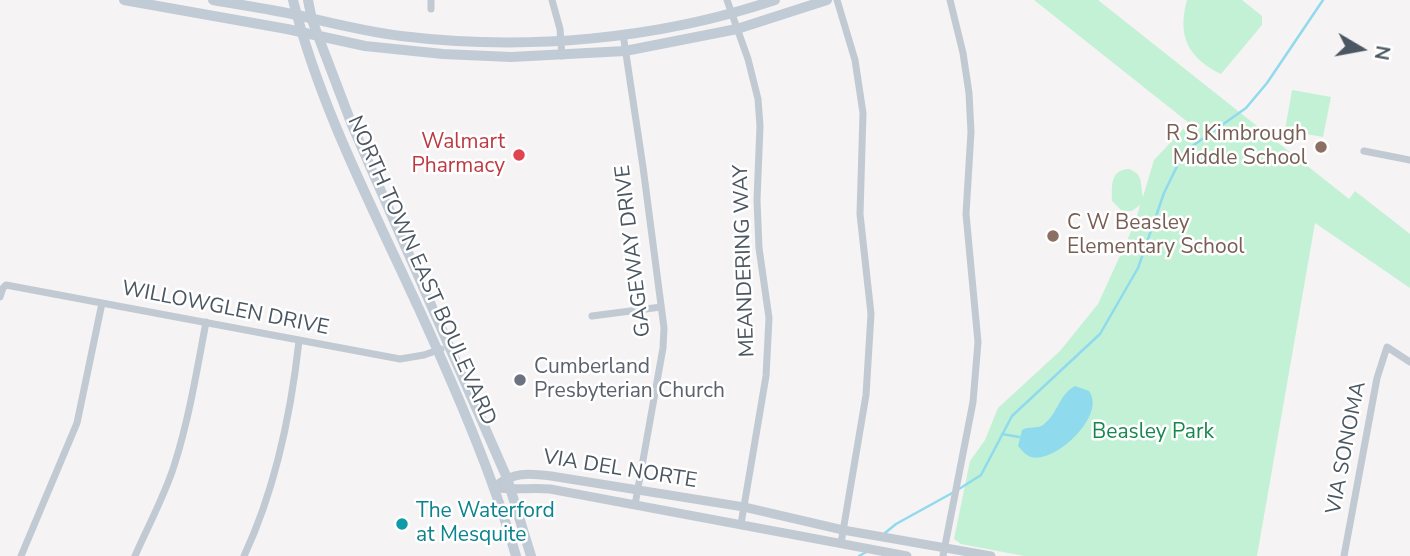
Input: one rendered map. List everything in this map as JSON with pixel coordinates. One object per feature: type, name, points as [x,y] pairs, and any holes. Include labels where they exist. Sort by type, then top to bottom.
[{"type":"main road","points":[[124,0],[166,4],[365,46],[512,57],[625,51],[737,29],[827,0]]},
{"type":"main road","points":[[213,0],[373,32],[446,40],[560,40],[661,30],[731,15],[775,0]]},
{"type":"main road","name":"NORTH TOWN EAST BOULEVARD","points":[[293,0],[300,32],[324,98],[437,351],[494,487],[516,556]]},
{"type":"main road","name":"NORTH TOWN EAST BOULEVARD","points":[[308,0],[312,19],[356,135],[507,478],[531,556]]},
{"type":"main road","points":[[446,40],[446,54]]},
{"type":"main road","points":[[343,141],[356,135]]},
{"type":"main road","points":[[375,215],[388,209]]},
{"type":"street","points":[[431,0],[431,9]]},
{"type":"street","points":[[552,0],[558,19],[562,56]]},
{"type":"street","name":"MEANDERING WAY","points":[[727,0],[758,99],[760,126],[757,200],[769,318],[766,376],[741,524]]},
{"type":"street","points":[[837,0],[855,60],[863,113],[860,214],[871,314],[866,395],[841,543]]},
{"type":"street","points":[[944,552],[973,402],[978,342],[966,214],[971,132],[969,93],[963,53],[950,0]]},
{"type":"street","name":"GAGEWAY DRIVE","points":[[622,34],[662,307],[663,348],[635,505]]},
{"type":"street","points":[[1364,151],[1410,160]]},
{"type":"street","name":"WILLOWGLEN DRIVE","points":[[0,297],[2,288],[6,285],[400,359],[437,351],[450,345]]},
{"type":"street","points":[[21,556],[77,423],[102,303]]},
{"type":"street","points":[[592,316],[662,307]]},
{"type":"street","points":[[135,556],[174,465],[188,415],[206,323]]},
{"type":"street","points":[[244,556],[256,531],[278,457],[294,383],[299,341]]},
{"type":"street","name":"VIA SONOMA","points":[[1344,556],[1377,378],[1387,347],[1410,362]]},
{"type":"street","name":"VIA DEL NORTE","points":[[507,478],[531,474],[638,488],[744,507],[944,552],[991,556]]},
{"type":"street","points":[[494,487],[507,478]]},
{"type":"street","name":"VIA DEL NORTE","points":[[494,487],[511,490],[530,487],[550,489],[908,556]]},
{"type":"green space","name":"Beasley Park","points":[[1034,0],[1098,0],[1349,199],[1355,191],[1410,234],[1410,288],[1315,223],[1257,556],[1024,556],[961,544],[954,539],[970,461],[985,440],[998,408],[1060,351],[1098,304],[1135,223],[1140,205],[1132,211],[1122,211],[1112,201],[1115,175],[1123,170],[1134,171],[1140,180],[1143,197],[1154,160],[1189,123]]},
{"type":"green space","points":[[1187,0],[1242,0],[1262,16],[1262,25],[1221,74],[1200,61],[1188,44],[1183,24]]},
{"type":"green space","points":[[1292,90],[1331,97],[1323,137],[1285,130]]},
{"type":"water","points":[[1075,386],[1089,391],[1093,401],[1085,424],[1065,446],[1053,453],[1041,457],[1027,455],[1018,446],[1022,430],[1043,425],[1065,394]]},
{"type":"waterway","points":[[959,489],[981,475],[1012,416],[1100,334],[1138,268],[1164,193],[1184,152],[1246,108],[1267,83],[1323,0]]},
{"type":"waterway","points":[[1002,434],[1019,437]]},
{"type":"waterway","points":[[885,533],[896,524],[954,492]]},
{"type":"waterway","points":[[859,556],[868,551]]},
{"type":"place","name":"R S Kimbrough Middle School","points":[[1321,147]]},
{"type":"place","name":"Walmart Pharmacy","points":[[519,155]]},
{"type":"place","name":"C W Beasley Elementary School","points":[[1053,236]]},
{"type":"place","name":"Cumberland Presbyterian Church","points":[[520,380]]},
{"type":"place","name":"The Waterford at Mesquite","points":[[402,524]]}]
